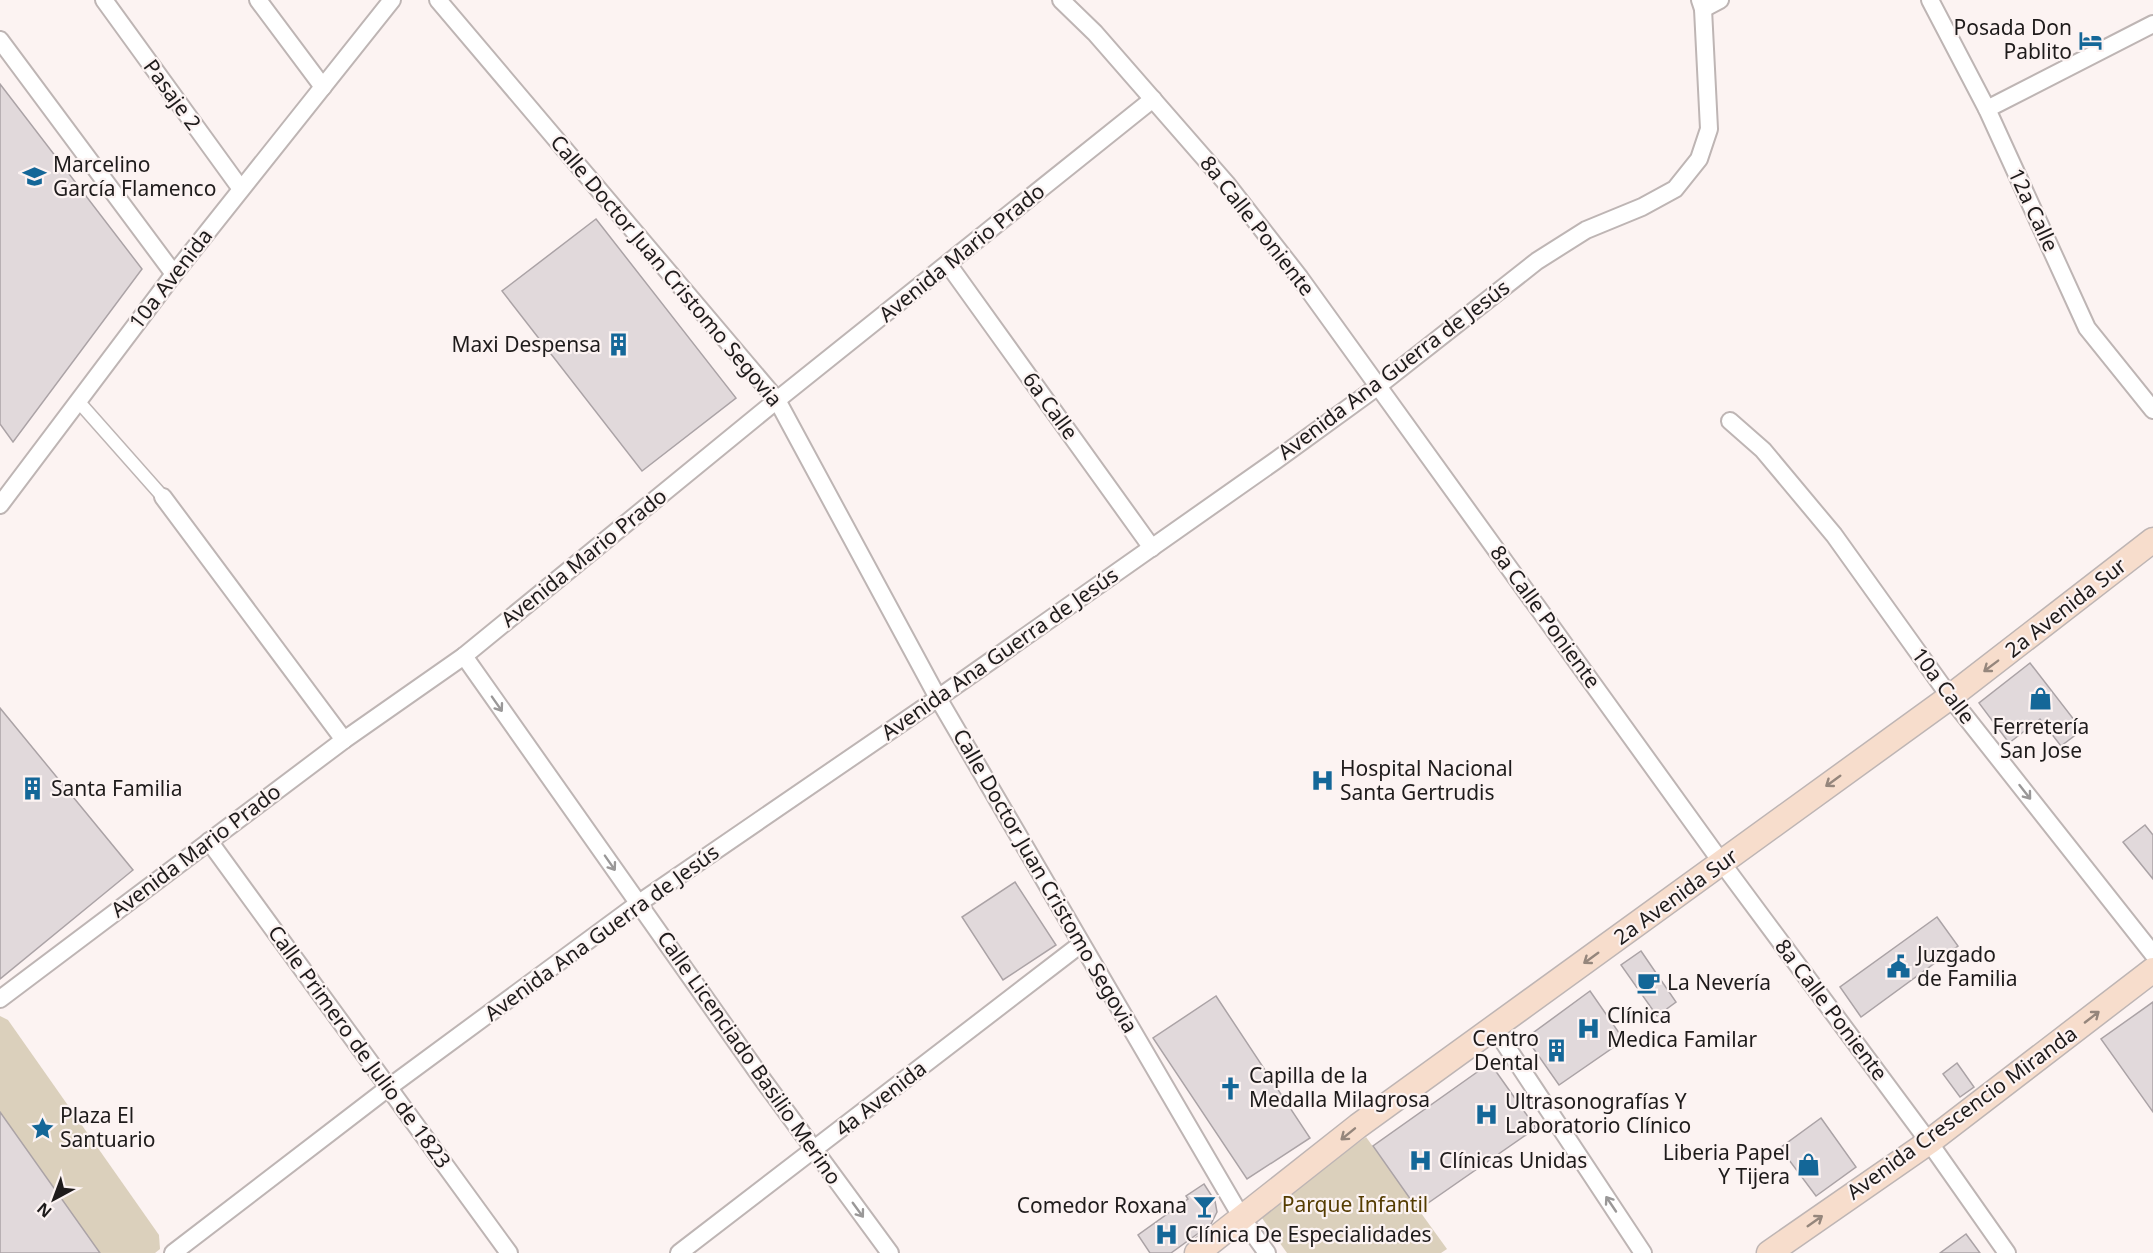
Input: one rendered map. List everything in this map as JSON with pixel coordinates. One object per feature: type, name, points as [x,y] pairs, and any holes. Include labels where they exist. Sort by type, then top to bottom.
[{"type":"main road","name":"2a Avenida Sur","points":[[1197,1253],[1358,1126],[1495,1029],[1950,697],[2153,540]]},
{"type":"main road","name":"Avenida Crescencio Miranda","points":[[1769,1253],[1929,1142],[2153,970]]},
{"type":"street","name":"Pasaje 2","points":[[104,0],[241,189]]},
{"type":"street","points":[[258,0],[322,87]]},
{"type":"street","name":"10a Avenida","points":[[0,505],[174,273],[392,0]]},
{"type":"street","name":"Calle Doctor Juan Cristomo Segovia","points":[[438,0],[777,400],[938,698],[1242,1218],[1267,1253]]},
{"type":"street","name":"8a Calle Poniente","points":[[1061,0],[1095,33],[1226,183],[1300,278],[1722,863],[1929,1142],[2007,1253]]},
{"type":"street","points":[[1701,4],[1720,0]]},
{"type":"street","name":"12a Calle","points":[[1930,0],[1987,109],[2087,328],[2153,410]]},
{"type":"street","name":"Avenida Ana Guerra de Jesús","points":[[173,1253],[388,1088],[639,903],[1152,548],[1377,387],[1537,261],[1586,230],[1642,207],[1675,189],[1699,159],[1709,129],[1701,4]]},
{"type":"street","points":[[1987,109],[2153,24]]},
{"type":"street","points":[[0,40],[174,273]]},
{"type":"street","name":"Avenida Mario Prado","points":[[0,999],[344,740],[464,656],[777,400],[1153,99]]},
{"type":"street","name":"6a Calle","points":[[948,264],[1152,548]]},
{"type":"street","points":[[78,401],[163,497],[344,740]]},
{"type":"street","name":"10a Calle","points":[[1730,421],[1763,450],[1834,535],[1950,697],[2153,954]]},
{"type":"street","name":"Calle Licenciado Basilio Merino","points":[[464,656],[814,1151],[890,1253]]},
{"type":"street","name":"Calle Primero de Julio de 1823","points":[[209,840],[509,1253]]},
{"type":"street","name":"4a Avenida","points":[[679,1253],[1081,944]]},
{"type":"street","points":[[1495,1029],[1643,1253]]},
{"type":"green space","name":"Plaza El Santuario","points":[[0,1016],[8,1020],[159,1235],[160,1249],[155,1253],[0,1253]]},
{"type":"green space","name":"Parque Infantil","points":[[1366,1137],[1447,1249],[1441,1253],[1287,1253],[1259,1214]]},
{"type":"building","name":"Marcelino García Flamenco","points":[[0,84],[142,269],[13,442],[0,424]]},
{"type":"building","name":"Maxi Despensa","points":[[596,219],[736,398],[642,471],[502,291]]},
{"type":"building","points":[[2030,663],[2082,730],[2061,746],[2040,719],[2009,743],[1979,703]]},
{"type":"building","name":"Santa Familia","points":[[0,708],[133,870],[0,979]]},
{"type":"building","points":[[2145,825],[2153,835],[2153,879],[2123,842]]},
{"type":"building","points":[[1015,882],[1056,945],[1003,980],[962,917]]},
{"type":"building","name":"Juzgado de Familia","points":[[1937,917],[1958,946],[1861,1017],[1840,987]]},
{"type":"building","name":"La Nevería","points":[[1641,951],[1676,1002],[1657,1016],[1621,965]]},
{"type":"building","points":[[1590,991],[1624,1040],[1559,1085],[1526,1038]]},
{"type":"building","name":"Capilla de la Medalla Milagrosa","points":[[1216,996],[1310,1138],[1247,1179],[1153,1038]]},
{"type":"building","points":[[2153,1002],[2153,1112],[2101,1039]]},
{"type":"building","points":[[1490,1063],[1536,1128],[1418,1210],[1373,1146]]},
{"type":"building","points":[[1957,1063],[1974,1087],[1960,1097],[1943,1074]]},
{"type":"building","points":[[0,1112],[100,1253],[0,1253]]},
{"type":"building","points":[[1821,1118],[1856,1167],[1816,1196],[1780,1148]]},
{"type":"building","points":[[1204,1184],[1215,1201],[1217,1212],[1211,1224],[1171,1253],[1150,1253],[1138,1235],[1188,1199],[1186,1196]]},
{"type":"building","points":[[1966,1234],[1980,1253],[1940,1253]]},
{"type":"place","name":"Posada Don Pablito","points":[[2090,40]]},
{"type":"place","name":"Marcelino García Flamenco","points":[[35,177]]},
{"type":"place","name":"Maxi Despensa","points":[[619,345]]},
{"type":"place","name":"Ferretería San Jose","points":[[2041,699]]},
{"type":"place","name":"Hospital Nacional Santa Gertrudis","points":[[1322,781]]},
{"type":"place","name":"Santa Familia","points":[[33,789]]},
{"type":"place","name":"Juzgado de Familia","points":[[1899,967]]},
{"type":"place","name":"La Nevería","points":[[1649,983]]},
{"type":"place","name":"Clínica Medica Familar","points":[[1589,1028]]},
{"type":"place","name":"Centro Dental","points":[[1557,1051]]},
{"type":"place","name":"Capilla de la Medalla Milagrosa","points":[[1231,1088]]},
{"type":"place","name":"Ultrasonografías Y Laboratorio Clínico","points":[[1487,1114]]},
{"type":"place","name":"Plaza El Santuario","points":[[42,1128]]},
{"type":"place","name":"Clínicas Unidas","points":[[1421,1161]]},
{"type":"place","name":"Liberia Papel Y Tijera","points":[[1808,1165]]},
{"type":"place","name":"Comedor Roxana","points":[[1205,1206]]},
{"type":"place","name":"Clínica De Especialidades","points":[[1167,1235]]}]
